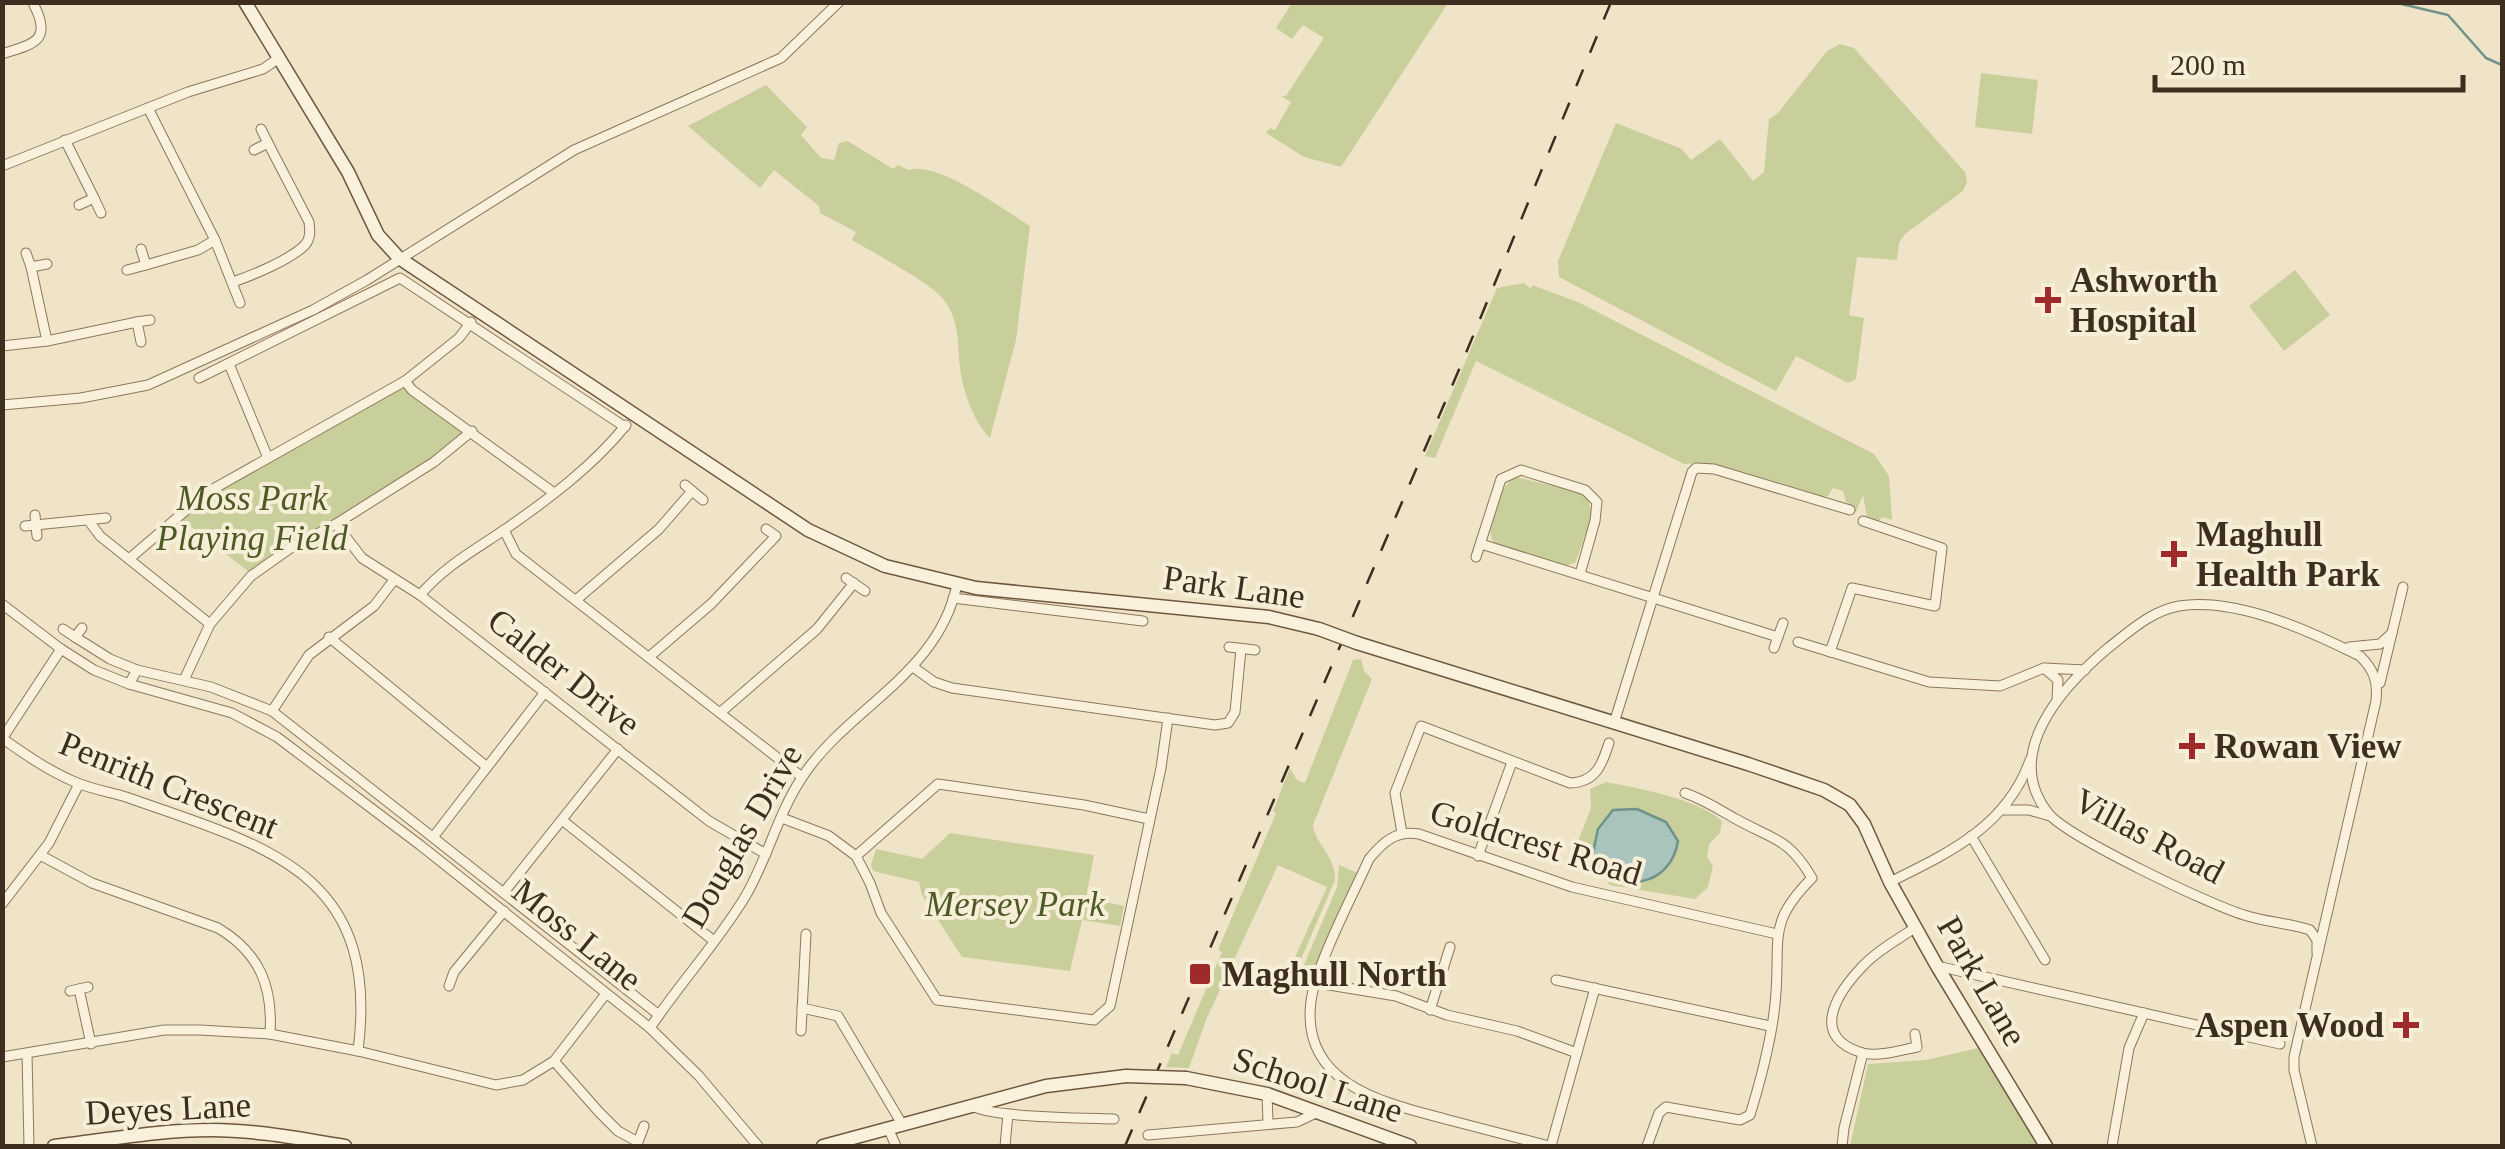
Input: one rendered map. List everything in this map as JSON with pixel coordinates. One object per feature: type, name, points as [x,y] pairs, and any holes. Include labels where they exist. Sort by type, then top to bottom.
[{"type":"street","points":[[245,2],[348,172],[378,235],[399,258]]},
{"type":"street","points":[[2,405],[81,398],[148,385],[313,310],[368,280],[574,150],[782,58],[839,2]]},
{"type":"street","points":[[2,54],[35,43],[40,38],[36,9],[50,11]]},
{"type":"street","points":[[2,166],[148,108],[239,78],[279,58]]},
{"type":"street","points":[[148,108],[215,240],[240,303]]},
{"type":"street","points":[[233,282],[304,246],[310,235],[309,222],[261,128]]},
{"type":"street","points":[[65,140],[101,214]]},
{"type":"street","points":[[254,150],[268,143]]},
{"type":"street","points":[[79,206],[94,198]]},
{"type":"street","points":[[127,270],[198,250],[215,240]]},
{"type":"street","points":[[142,250],[146,265]]},
{"type":"street","points":[[26,253],[46,342]]},
{"type":"street","name":"Park Lane","points":[[399,258],[630,420]]},
{"type":"street","points":[[31,268],[47,264]]},
{"type":"street","name":"Park Lane","points":[[319,321],[400,278],[822,538],[955,591],[1144,621]]},
{"type":"street","points":[[199,378],[319,321],[313,310]]},
{"type":"street","points":[[2,346],[46,342],[150,320]]},
{"type":"street","points":[[137,322],[141,342]]},
{"type":"street","points":[[129,559],[190,504],[405,381],[460,338],[471,322]]},
{"type":"street","points":[[230,364],[268,458]]},
{"type":"street","points":[[405,381],[554,493]]},
{"type":"street","points":[[420,596],[444,568],[504,530],[586,469],[630,420]]},
{"type":"street","points":[[184,680],[210,624],[251,576],[269,561],[445,455],[472,431]]},
{"type":"street","points":[[1614,723],[1696,468],[1850,510]]},
{"type":"street","points":[[1476,557],[1501,479],[1521,470],[1585,490],[1597,502],[1580,574]]},
{"type":"street","points":[[576,600],[659,529],[688,488],[703,500]]},
{"type":"street","points":[[1834,505],[1838,492]]},
{"type":"street","points":[[33,525],[106,518]]},
{"type":"street","points":[[88,520],[100,536],[210,624]]},
{"type":"street","points":[[1830,652],[1852,588],[1935,606],[1942,548],[1863,521]]},
{"type":"street","name":"Calder Drive","points":[[336,524],[362,558],[420,596],[709,821],[766,854]]},
{"type":"street","points":[[766,528],[786,544]]},
{"type":"street","points":[[504,530],[516,554],[802,777]]},
{"type":"street","points":[[649,657],[710,604],[776,536]]},
{"type":"street","points":[[1481,544],[1654,596],[1776,642],[1782,623]]},
{"type":"street","points":[[272,711],[294,675],[329,637],[374,606],[394,580]]},
{"type":"street","points":[[721,712],[817,629],[850,581],[865,591]]},
{"type":"street","points":[[2312,1146],[2294,1057],[2403,588]]},
{"type":"street","name":"Park Lane","points":[[955,591],[1269,617],[1320,629],[1834,794],[1860,816],[1890,882],[1937,966],[2046,1146]]},
{"type":"street","name":"Douglas Drive","points":[[650,1028],[748,893],[802,777],[827,746],[913,667],[939,627],[955,591]]},
{"type":"street","name":"Moss Lane","points":[[2,604],[94,670],[258,724],[650,1028],[699,1076],[758,1146]]},
{"type":"street","points":[[1890,882],[1971,836],[2004,810],[2031,758],[2039,729],[2056,702],[2085,670],[2135,626],[2156,613],[2178,606],[2242,610],[2341,646],[2371,667],[2378,681],[2377,699]]},
{"type":"street","name":"Park Lane","points":[[1121,634],[1123,618]]},
{"type":"street","points":[[63,629],[78,633],[110,659],[137,670],[241,697],[272,711],[659,1015]]},
{"type":"street","points":[[2341,646],[2380,644],[2392,633]]},
{"type":"street","points":[[329,637],[486,766]]},
{"type":"street","points":[[1798,642],[1929,682],[2000,686],[2044,668],[2085,670]]},
{"type":"street","points":[[1229,648],[1255,650]]},
{"type":"street","points":[[2,739],[61,649]]},
{"type":"street","points":[[913,667],[934,682],[952,688],[1214,725],[1228,722],[1235,712],[1241,649]]},
{"type":"street","points":[[2044,668],[2058,680],[2056,702]]},
{"type":"street","points":[[129,684],[132,672],[137,670]]},
{"type":"street","points":[[434,836],[545,692]]},
{"type":"street","points":[[782,818],[829,836],[856,856],[880,913],[937,1000],[1094,1020],[1110,1006],[1168,718]]},
{"type":"street","points":[[1402,833],[1396,787],[1421,726],[1570,783],[1589,779],[1606,768],[1610,743]]},
{"type":"street","name":"Penrith Crescent","points":[[2,739],[78,784],[260,845],[306,877],[346,927],[360,972],[362,1017],[358,1051]]},
{"type":"street","points":[[505,892],[618,749]]},
{"type":"street","name":"Villas Road","points":[[2031,758],[2035,790],[2051,817],[2078,836],[2221,906],[2310,930]]},
{"type":"street","points":[[1478,856],[1512,762]]},
{"type":"street","points":[[342,786],[353,772]]},
{"type":"street","points":[[1696,797],[1700,783]]},
{"type":"street","points":[[2,904],[61,824],[78,784]]},
{"type":"street","points":[[856,856],[938,784],[1084,805],[1150,819]]},
{"type":"street","points":[[1647,1146],[1659,1113],[1666,1107],[1740,1120],[1748,1118],[1776,992],[1777,934],[1782,914],[1812,878],[1778,838],[1684,793]]},
{"type":"street","points":[[2004,810],[2029,810],[2051,817]]},
{"type":"street","points":[[562,820],[714,941]]},
{"type":"street","name":"Goldcrest Road","points":[[1550,1146],[1387,1104],[1353,1088],[1332,1070],[1315,1039],[1311,1006],[1317,983],[1369,859],[1385,842],[1402,833],[1442,840],[1572,887],[1777,934]]},
{"type":"street","points":[[1971,836],[2045,960]]},
{"type":"street","points":[[40,855],[92,883],[218,928],[236,939],[264,973],[270,996],[270,1034]]},
{"type":"street","points":[[449,986],[454,972],[504,911]]},
{"type":"street","points":[[2317,952],[2317,940],[2310,930],[2324,924]]},
{"type":"street","points":[[1915,1034],[1917,1047],[1863,1053],[1835,1034],[1831,1022],[1833,1005],[1861,967],[1916,927]]},
{"type":"street","points":[[801,1031],[806,934]]},
{"type":"street","points":[[1430,1010],[1450,947]]},
{"type":"street","points":[[1937,966],[2280,1044]]},
{"type":"street","points":[[1556,980],[1770,1026]]},
{"type":"street","points":[[1317,983],[1396,996],[1430,1010],[1517,1031],[1577,1052]]},
{"type":"street","points":[[1550,1146],[1596,988]]},
{"type":"street","points":[[79,989],[92,1044]]},
{"type":"street","points":[[2,1057],[164,1030],[270,1034],[358,1051],[490,1086],[523,1080],[554,1061],[605,996]]},
{"type":"street","points":[[802,1008],[838,1016],[895,1126],[896,1146]]},
{"type":"street","points":[[2112,1146],[2129,1048],[2144,1013]]},
{"type":"street","points":[[1842,1146],[1863,1053]]},
{"type":"street","points":[[27,1054],[29,1146]]},
{"type":"street","points":[[554,1061],[618,1131],[638,1142],[644,1126]]},
{"type":"street","name":"School Lane","points":[[971,1106],[1046,1086],[1126,1076],[1186,1078],[1267,1094],[1410,1146]]},
{"type":"street","points":[[1267,1094],[1268,1122]]},
{"type":"street","points":[[823,1146],[971,1106],[1008,1114],[1114,1119]]},
{"type":"street","points":[[1148,1135],[1297,1122],[1318,1112]]},
{"type":"street","points":[[1005,1146],[1008,1114]]},
{"type":"street","name":"Deyes Lane","points":[[54,1146],[214,1130],[345,1146]]},
{"type":"green space","points":[[1292,3],[1448,3],[1341,167],[1304,157],[1266,133],[1270,128],[1275,130],[1291,102],[1281,96],[1286,96],[1324,38],[1303,25],[1292,39],[1276,28]]},
{"type":"green space","points":[[1840,44],[1854,48],[1965,172],[1967,182],[1963,191],[1905,234],[1899,243],[1897,260],[1857,257],[1849,315],[1864,318],[1856,379],[1848,383],[1796,356],[1776,391],[1559,277],[1558,261],[1616,123],[1682,149],[1691,160],[1720,139],[1753,181],[1764,172],[1769,119],[1827,51]]},
{"type":"green space","points":[[1981,73],[2038,80],[2032,134],[1975,127]]},
{"type":"green space","points":[[766,85],[807,127],[801,135],[821,158],[834,160],[839,143],[848,141],[893,169],[898,165],[953,179],[1030,226],[1016,340],[990,438],[966,395],[955,324],[938,293],[852,240],[856,232],[820,213],[819,206],[774,170],[760,188],[688,126]]},
{"type":"green space","points":[[2295,270],[2330,315],[2284,351],[2249,306]]},
{"type":"green space","points":[[1524,283],[1531,289],[1532,285],[1578,302],[1874,454],[1889,476],[1892,520],[1882,517],[1878,522],[1867,518],[1863,495],[1856,512],[1851,511],[1853,506],[1846,502],[1843,491],[1833,488],[1828,496],[1819,498],[1703,463],[1684,464],[1476,361],[1435,458],[1425,456],[1497,288]]},
{"type":"green space","name":"Moss Park Playing Field","points":[[403,384],[467,432],[431,460],[249,572],[179,517],[207,494]]},
{"type":"green space","points":[[1516,477],[1579,492],[1589,501],[1592,518],[1575,563],[1564,566],[1495,544],[1490,527],[1494,507],[1504,488]]},
{"type":"green space","points":[[1361,659],[1364,671],[1372,679],[1313,825],[1332,864],[1335,880],[1296,971],[1290,968],[1327,887],[1278,865],[1206,1020],[1189,1068],[1166,1067],[1172,1053],[1178,1055],[1222,952],[1218,950],[1276,813],[1273,811],[1290,768],[1297,780],[1305,783],[1353,660]]},
{"type":"green space","points":[[1606,782],[1698,806],[1722,821],[1720,833],[1709,844],[1707,857],[1713,866],[1708,887],[1695,899],[1610,885],[1602,875],[1636,882],[1598,829],[1591,862],[1580,865],[1579,839],[1591,808],[1590,789]]},
{"type":"green space","name":"Mersey Park","points":[[950,833],[1094,855],[1086,898],[1124,906],[1120,926],[1082,920],[1070,971],[962,957],[922,895],[919,882],[873,871],[871,865],[876,849],[922,859]]},
{"type":"green space","points":[[1339,865],[1358,873],[1317,965],[1311,971],[1301,972],[1337,887]]},
{"type":"green space","points":[[1978,1048],[2038,1146],[1850,1146],[1868,1064],[1926,1060]]},
{"type":"water","points":[[1637,809],[1666,822],[1678,841],[1673,856],[1655,877],[1629,882],[1615,879],[1591,862],[1598,829],[1613,810]]},
{"type":"waterway","points":[[2393,2],[2448,15],[2486,58],[2502,65]]},
{"type":"railway","points":[[1125,1146],[1461,365],[1611,2]]},
{"type":"place","name":"Ashworth Hospital","points":[[2048,300]]},
{"type":"place","name":"Maghull Health Park","points":[[2174,554]]},
{"type":"place","name":"Rowan View","points":[[2192,746]]},
{"type":"place","name":"Maghull North","points":[[1200,974]]},
{"type":"place","name":"Aspen Wood","points":[[2406,1025]]}]
